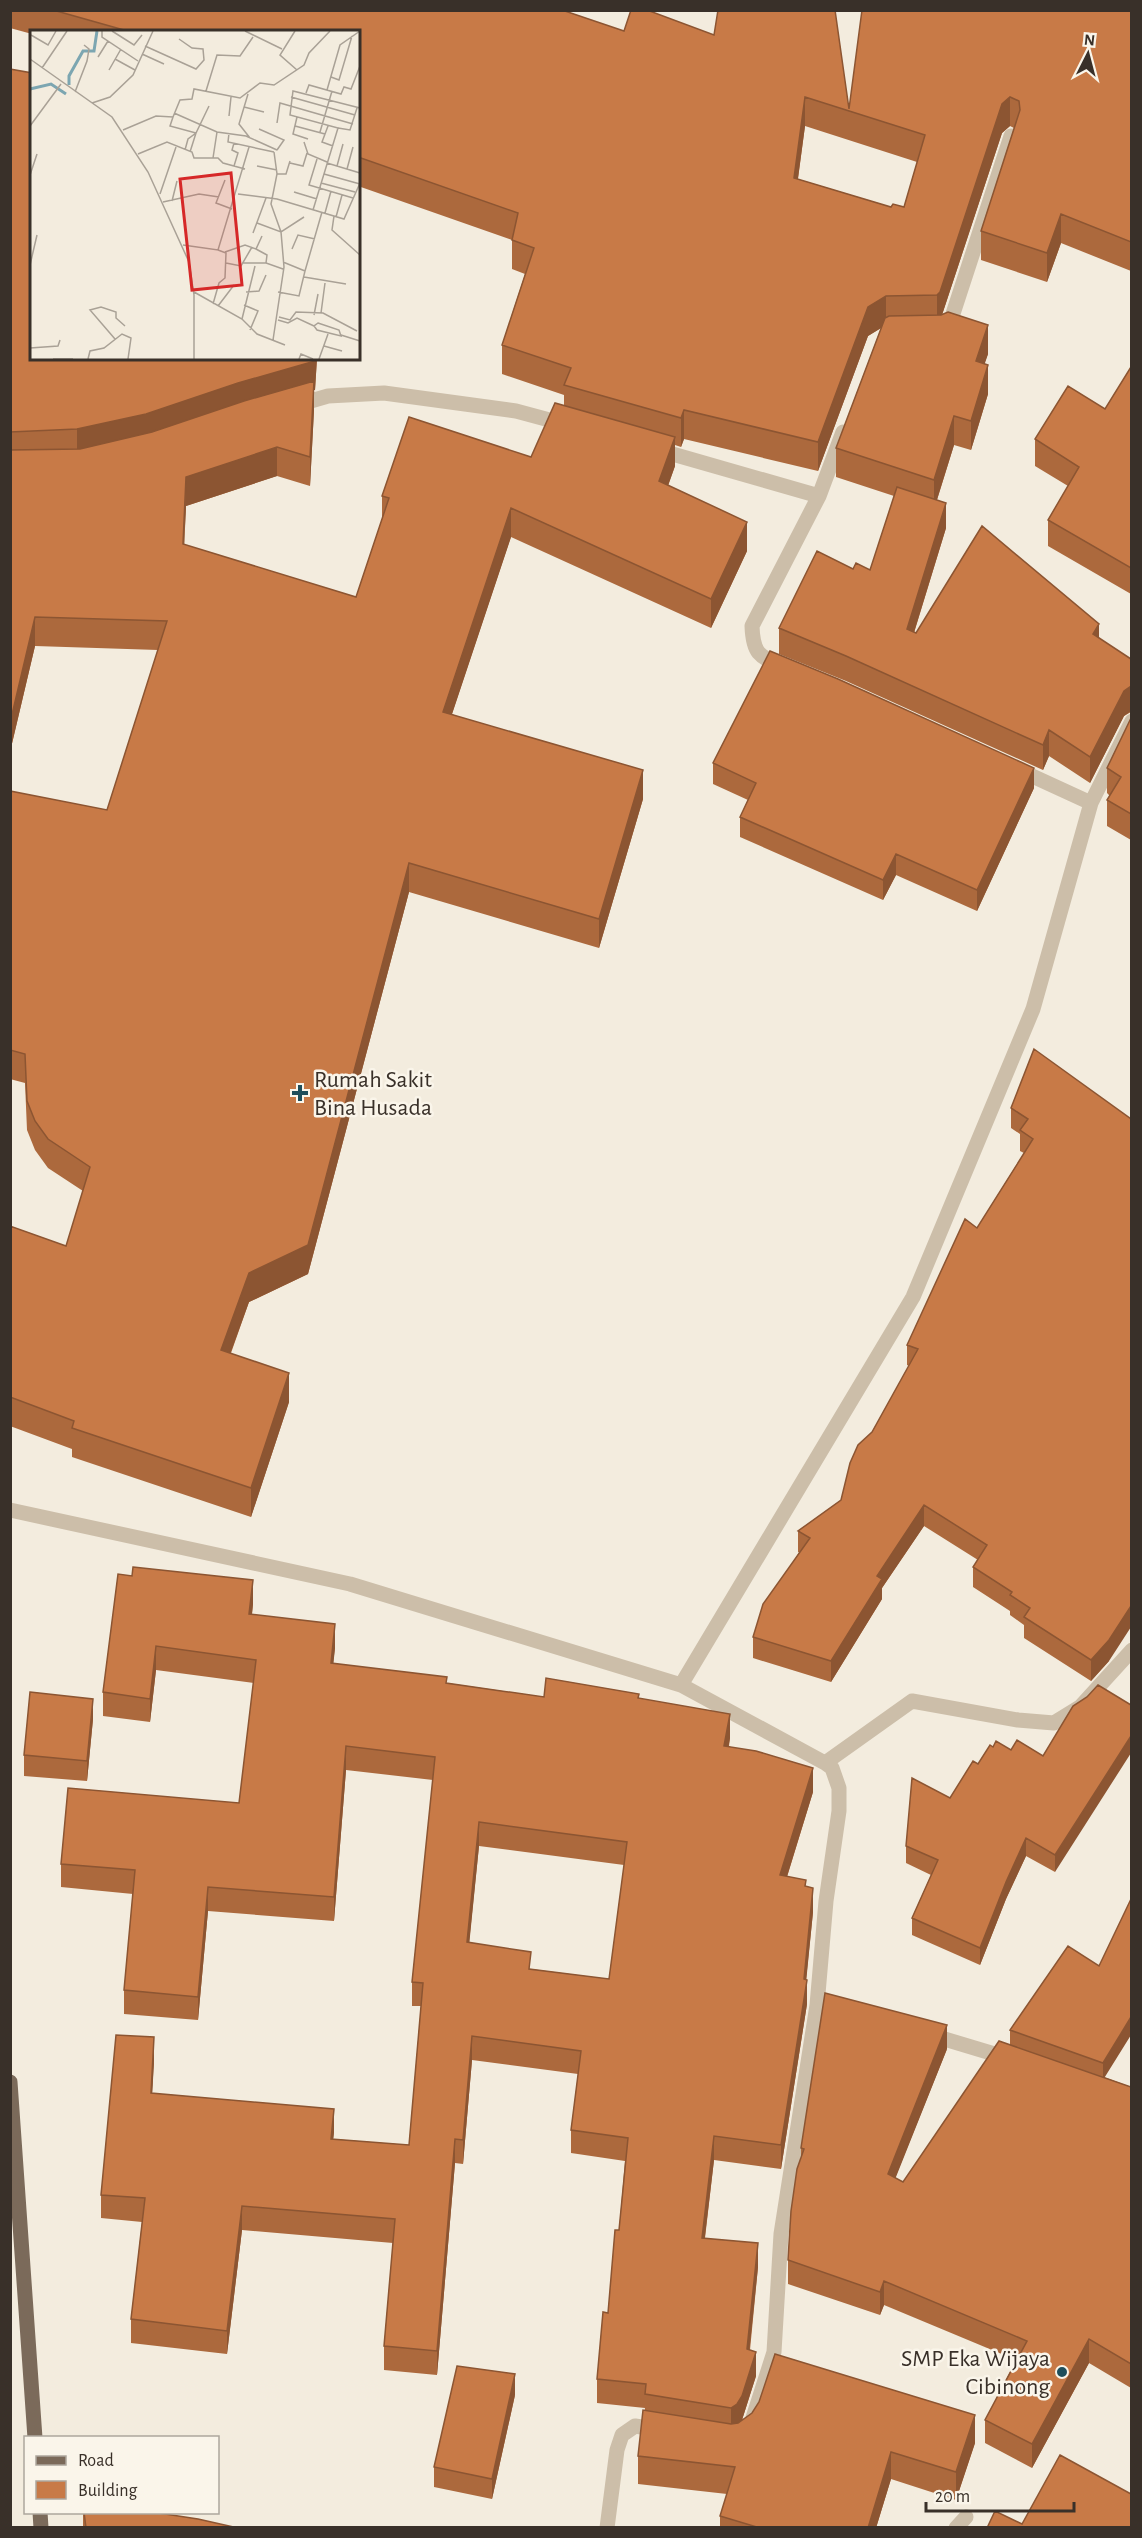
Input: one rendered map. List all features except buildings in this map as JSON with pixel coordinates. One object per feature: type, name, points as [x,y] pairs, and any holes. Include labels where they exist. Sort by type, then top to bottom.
[{"type":"main road","points":[[10,2082],[34,2436]]},
{"type":"street","points":[[932,334],[941,334],[949,326],[1011,136]]},
{"type":"street","points":[[285,409],[328,396],[384,393],[516,411],[582,429]]},
{"type":"street","points":[[793,671],[761,657],[754,648],[752,626],[819,496],[848,418]]},
{"type":"street","points":[[638,444],[819,496]]},
{"type":"street","points":[[681,1685],[913,1297],[1033,1009],[1091,802],[1131,721]]},
{"type":"street","points":[[1004,764],[1091,802]]},
{"type":"street","points":[[10,1510],[350,1584],[681,1685],[831,1768],[838,1788],[839,1812],[826,1901],[823,2006],[781,2234],[774,2352],[751,2424],[744,2435]]},
{"type":"street","points":[[825,1763],[912,1701],[1018,1720],[1054,1723],[1080,1707],[1131,1650]]},
{"type":"street","points":[[919,2032],[975,2046],[1031,2066]]},
{"type":"street","points":[[607,2528],[617,2450],[622,2435],[635,2426],[679,2433]]},
{"type":"place","name":"Rumah Sakit Bina Husada","points":[[300,1093]]},
{"type":"place","name":"SMP Eka Wijaya Cibinong","points":[[1062,2372]]}]
